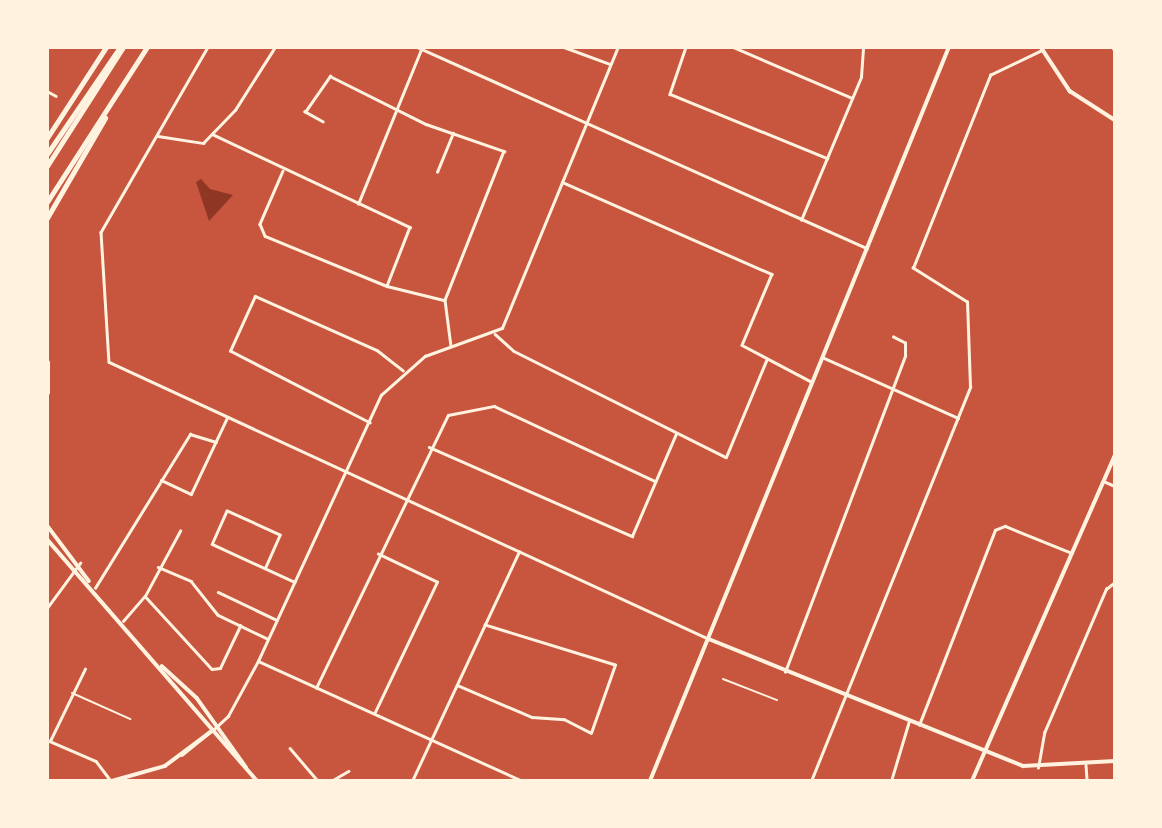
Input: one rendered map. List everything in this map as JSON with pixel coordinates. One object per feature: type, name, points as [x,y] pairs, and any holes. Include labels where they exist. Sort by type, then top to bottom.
[{"type":"highway","points":[[47,138],[106,47]]},
{"type":"highway","points":[[47,154],[122,47]]},
{"type":"highway","points":[[47,166],[122,47]]},
{"type":"highway","points":[[47,202],[147,47]]},
{"type":"highway","points":[[47,218],[110,106]]},
{"type":"highway","points":[[47,196],[56,186]]},
{"type":"highway","points":[[47,362],[47,392]]},
{"type":"main road","points":[[650,781],[949,47]]},
{"type":"main road","points":[[1041,48],[1070,91],[1115,120]]},
{"type":"main road","points":[[972,781],[1115,455]]},
{"type":"main road","points":[[47,525],[80,563],[89,581]]},
{"type":"main road","points":[[47,539],[74,570],[89,581],[162,666],[219,725],[246,767]]},
{"type":"main road","points":[[709,639],[985,751],[1038,768],[1115,761]]},
{"type":"main road","points":[[162,666],[212,731],[257,781]]},
{"type":"main road","points":[[111,781],[151,772],[182,755],[212,731]]},
{"type":"street","points":[[208,47],[100,235],[112,324],[109,362],[227,420],[709,639]]},
{"type":"street","points":[[158,136],[196,144],[212,134],[234,110],[275,47]]},
{"type":"street","points":[[564,47],[611,64]]},
{"type":"street","points":[[212,731],[219,725],[258,661],[370,423],[402,370],[452,347],[495,334],[509,314],[618,47]]},
{"type":"street","points":[[686,47],[670,94],[827,158]]},
{"type":"street","points":[[733,47],[852,98]]},
{"type":"street","points":[[801,220],[852,98],[863,47]]},
{"type":"street","points":[[358,204],[420,48],[867,248]]},
{"type":"street","points":[[811,781],[970,387],[967,302],[913,268],[990,75],[1041,48]]},
{"type":"street","points":[[323,122],[305,112],[330,76],[396,110],[505,155],[444,300],[452,347]]},
{"type":"street","points":[[47,91],[57,96]]},
{"type":"street","points":[[212,134],[283,172],[410,227],[387,286]]},
{"type":"street","points":[[437,172],[453,134]]},
{"type":"street","points":[[283,172],[260,224],[262,233],[387,286],[444,300]]},
{"type":"street","points":[[562,182],[772,274],[742,345],[766,361],[813,383]]},
{"type":"street","points":[[370,423],[230,351],[255,296],[377,350],[402,370]]},
{"type":"street","points":[[495,334],[514,351],[676,434],[729,456],[766,361]]},
{"type":"street","points":[[785,672],[906,350],[893,337]]},
{"type":"street","points":[[822,358],[958,418]]},
{"type":"street","points":[[316,688],[429,447],[448,415],[487,405],[654,481]]},
{"type":"street","points":[[161,480],[191,494],[227,420]]},
{"type":"street","points":[[95,588],[190,434],[216,442]]},
{"type":"street","points":[[429,447],[628,536],[676,434]]},
{"type":"street","points":[[1103,481],[1115,486]]},
{"type":"street","points":[[265,568],[280,535],[227,511],[212,544],[295,582]]},
{"type":"street","points":[[919,725],[997,528],[1072,553]]},
{"type":"street","points":[[123,621],[145,596],[158,566],[180,531]]},
{"type":"street","points":[[412,781],[519,552]]},
{"type":"street","points":[[374,713],[437,582],[378,554]]},
{"type":"street","points":[[47,608],[80,563]]},
{"type":"street","points":[[158,566],[191,581],[208,607],[268,639]]},
{"type":"street","points":[[1038,768],[1044,733],[1106,589],[1115,582]]},
{"type":"street","points":[[218,592],[277,620]]},
{"type":"street","points":[[145,596],[212,669],[220,668],[240,626]]},
{"type":"street","points":[[457,685],[532,718],[564,719],[591,733],[615,665],[485,625]]},
{"type":"street","points":[[258,661],[523,781]]},
{"type":"street","points":[[85,670],[49,741],[96,761],[111,781]]},
{"type":"street","points":[[891,781],[909,720]]},
{"type":"street","points":[[290,748],[318,781]]},
{"type":"street","points":[[1086,765],[1087,781]]},
{"type":"street","points":[[331,781],[348,771]]},
{"type":"lane","points":[[723,679],[777,700]]},
{"type":"lane","points":[[72,692],[130,719]]},
{"type":"shaded area","points":[[201,179],[210,189],[233,195],[209,221],[196,182]]}]
